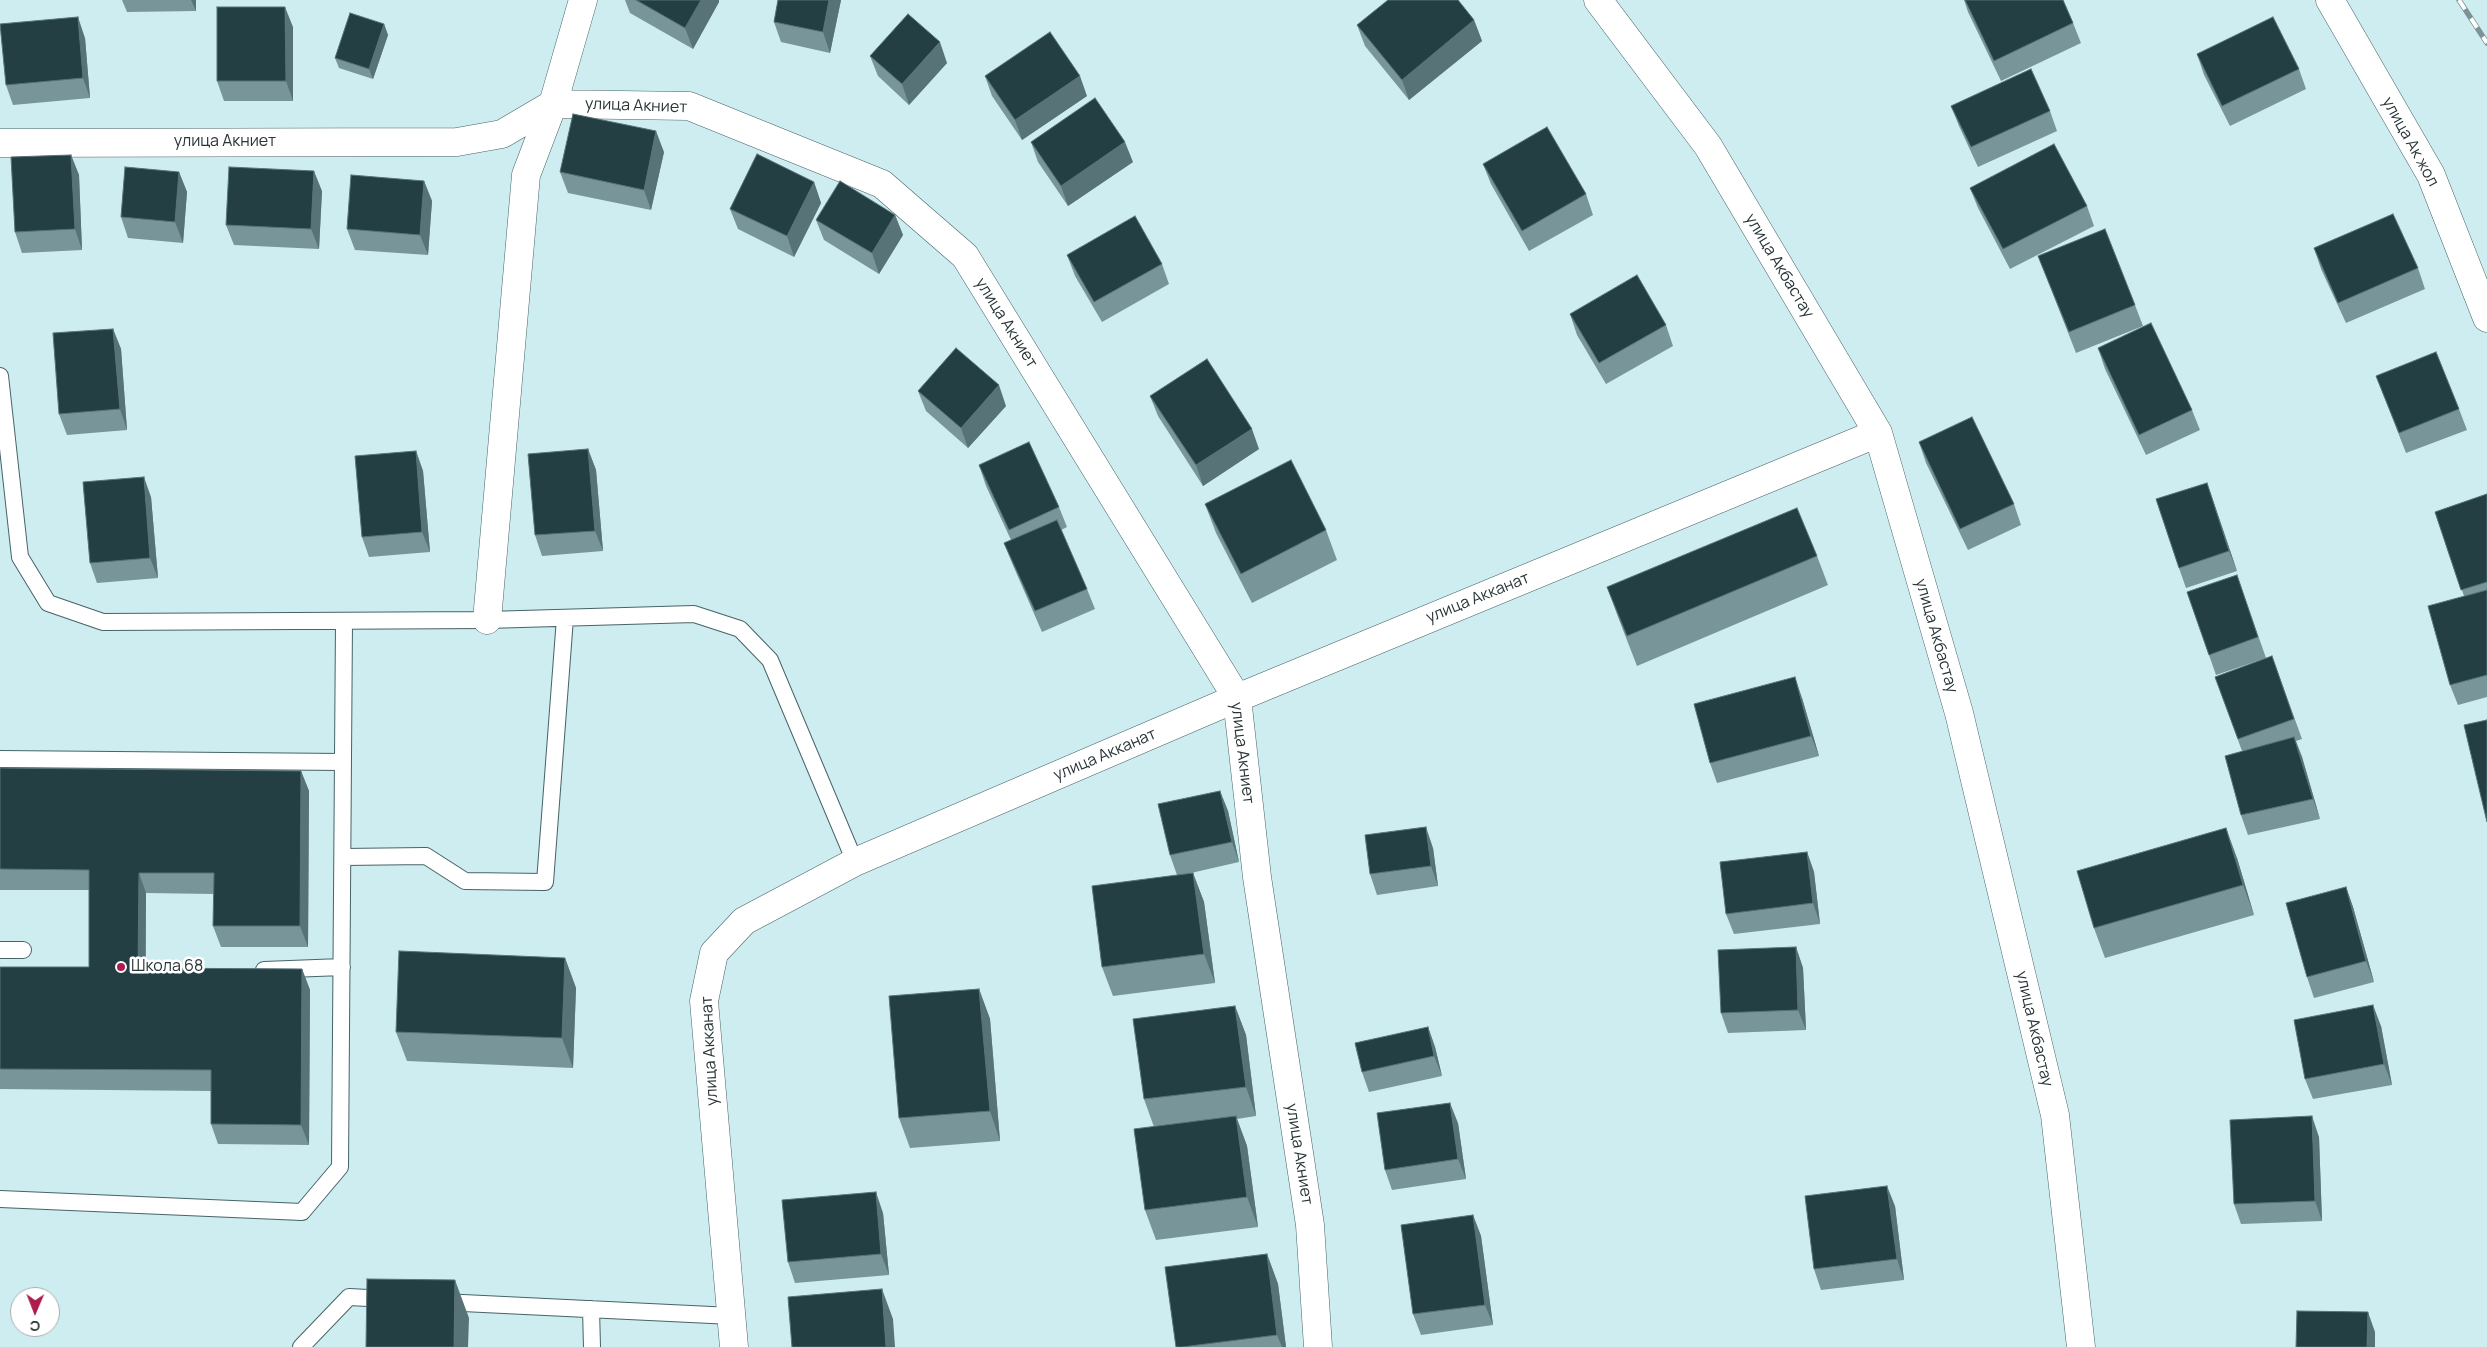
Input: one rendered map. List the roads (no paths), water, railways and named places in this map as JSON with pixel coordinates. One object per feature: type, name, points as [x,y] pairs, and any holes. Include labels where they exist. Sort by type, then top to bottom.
[{"type":"street","points":[[487,620],[526,176],[553,104],[583,0]]},
{"type":"street","name":"улица Акбастау","points":[[1598,0],[1708,146],[1878,433],[1959,713],[2055,1115],[2081,1347]]},
{"type":"street","name":"улица Ак жол","points":[[2330,0],[2431,175],[2487,318]]},
{"type":"street","name":"улица Акниет","points":[[0,143],[457,142],[502,134],[553,104],[689,106],[882,184],[965,256],[1236,698],[1257,877],[1310,1226],[1318,1347]]},
{"type":"street","name":"улица Акканат","points":[[734,1347],[704,1000],[714,953],[744,921],[855,862],[1236,698],[1878,433]]},
{"type":"lane","points":[[0,376],[20,557],[48,603],[103,622],[487,620],[694,614],[740,629],[770,660],[855,862]]},
{"type":"lane","points":[[343,857],[426,856],[465,881],[544,882],[565,618]]},
{"type":"lane","points":[[0,1199],[302,1212],[340,1167],[344,621]]},
{"type":"lane","points":[[0,759],[344,762]]},
{"type":"lane","points":[[0,950],[23,950]]},
{"type":"lane","points":[[247,970],[342,968]]},
{"type":"lane","points":[[300,1347],[348,1298],[407,1300]]},
{"type":"lane","points":[[426,1301],[732,1316]]},
{"type":"lane","points":[[591,1309],[592,1347]]},
{"type":"railway","points":[[2459,0],[2487,43]]},
{"type":"place","name":"Школа 68","points":[[121,967]]}]
